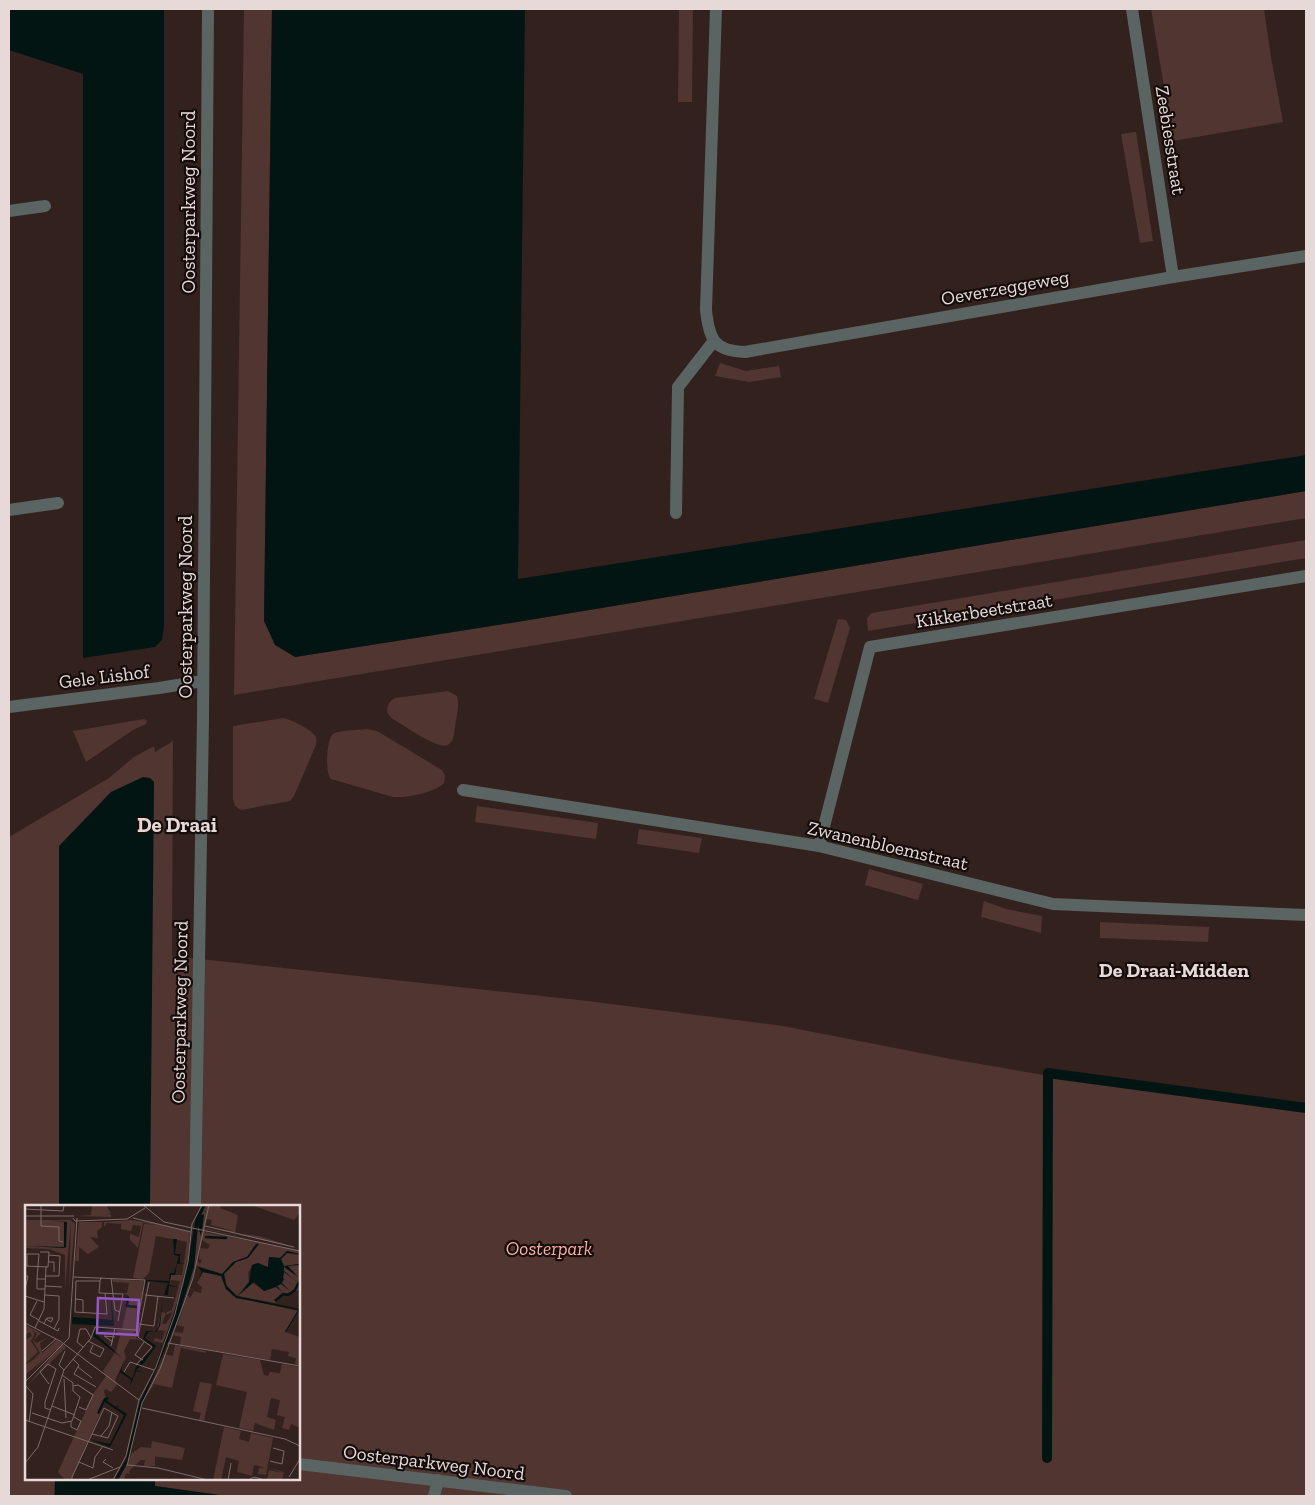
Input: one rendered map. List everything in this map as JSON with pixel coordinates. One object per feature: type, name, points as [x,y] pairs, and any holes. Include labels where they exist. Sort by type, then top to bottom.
[{"type":"street","name":"Oosterparkweg Noord","points":[[195,1205],[203,681],[208,9]]},
{"type":"street","points":[[676,513],[678,386],[713,342],[707,326],[706,310],[716,9]]},
{"type":"street","name":"Zeebiesstraat","points":[[1132,9],[1174,277]]},
{"type":"street","points":[[9,211],[45,206]]},
{"type":"street","name":"Oeverzeggeweg","points":[[713,342],[730,351],[745,352],[1174,277],[1306,256]]},
{"type":"street","points":[[9,510],[58,503]]},
{"type":"street","name":"Kikkerbeetstraat","points":[[819,846],[870,647],[1306,576]]},
{"type":"street","name":"Gele Lishof","points":[[9,707],[203,681]]},
{"type":"street","name":"Zwanenbloemstraat","points":[[463,790],[819,846],[1053,904],[1306,915]]},
{"type":"street","name":"Oosterparkweg Noord","points":[[300,1464],[566,1496]]},
{"type":"street","points":[[434,1496],[438,1480]]},
{"type":"green space","points":[[244,9],[272,9],[264,621],[295,657],[1306,491],[1306,518],[234,695]]},
{"type":"green space","points":[[679,9],[693,9],[692,102],[678,102]]},
{"type":"green space","points":[[1151,9],[1264,9],[1283,122],[1173,141]]},
{"type":"green space","points":[[1136,132],[1153,241],[1140,243],[1121,134]]},
{"type":"green space","points":[[720,363],[746,371],[779,366],[781,377],[749,382],[715,376]]},
{"type":"green space","points":[[1306,540],[1306,558],[868,631],[867,618],[872,613]]},
{"type":"green space","points":[[838,619],[846,620],[850,628],[828,703],[814,699]]},
{"type":"green space","points":[[448,691],[457,696],[458,712],[453,737],[448,745],[443,746],[429,741],[388,714],[388,705],[395,698]]},
{"type":"green space","points":[[283,718],[306,728],[316,737],[316,745],[294,796],[290,801],[241,810],[235,806],[233,799],[233,726]]},
{"type":"green space","points":[[144,719],[147,721],[146,724],[133,730],[86,762],[73,731]]},
{"type":"green space","points":[[367,729],[377,731],[442,770],[445,776],[444,783],[434,790],[420,794],[393,797],[331,779],[327,757],[329,743],[333,734]]},
{"type":"green space","name":"Oosterpark","points":[[173,741],[172,956],[588,1001],[783,1026],[1044,1075],[1306,1112],[1306,1496],[229,1496],[155,1486],[155,1480],[300,1480],[300,1205],[25,1205],[25,1480],[55,1480],[54,1496],[9,1496],[9,837],[109,778],[134,757],[154,746],[155,752]]},
{"type":"green space","points":[[477,806],[598,823],[596,839],[475,822]]},
{"type":"green space","points":[[639,829],[702,838],[699,853],[637,844]]},
{"type":"green space","points":[[869,869],[923,884],[918,900],[865,885]]},
{"type":"green space","points":[[984,901],[1006,909],[1042,916],[1041,933],[981,917]]},
{"type":"green space","points":[[1100,922],[1209,927],[1208,942],[1100,938]]},
{"type":"shaded area","points":[[9,9],[164,9],[164,626],[162,640],[155,647],[83,658],[83,74],[9,50]]},
{"type":"shaded area","points":[[272,9],[525,9],[518,579],[1306,455],[1306,491],[295,657],[275,645],[264,621]]},
{"type":"shaded area","points":[[143,777],[150,778],[154,782],[150,1205],[59,1205],[59,846],[111,792]]},
{"type":"shaded area","points":[[55,1480],[155,1480],[155,1486],[225,1496],[55,1496]]},
{"type":"waterway","points":[[1047,1458],[1048,1073],[1306,1108]]},
{"type":"district","name":"De Draai","points":[[177,825]]},
{"type":"district","name":"De Draai-Midden","points":[[1174,970]]}]
